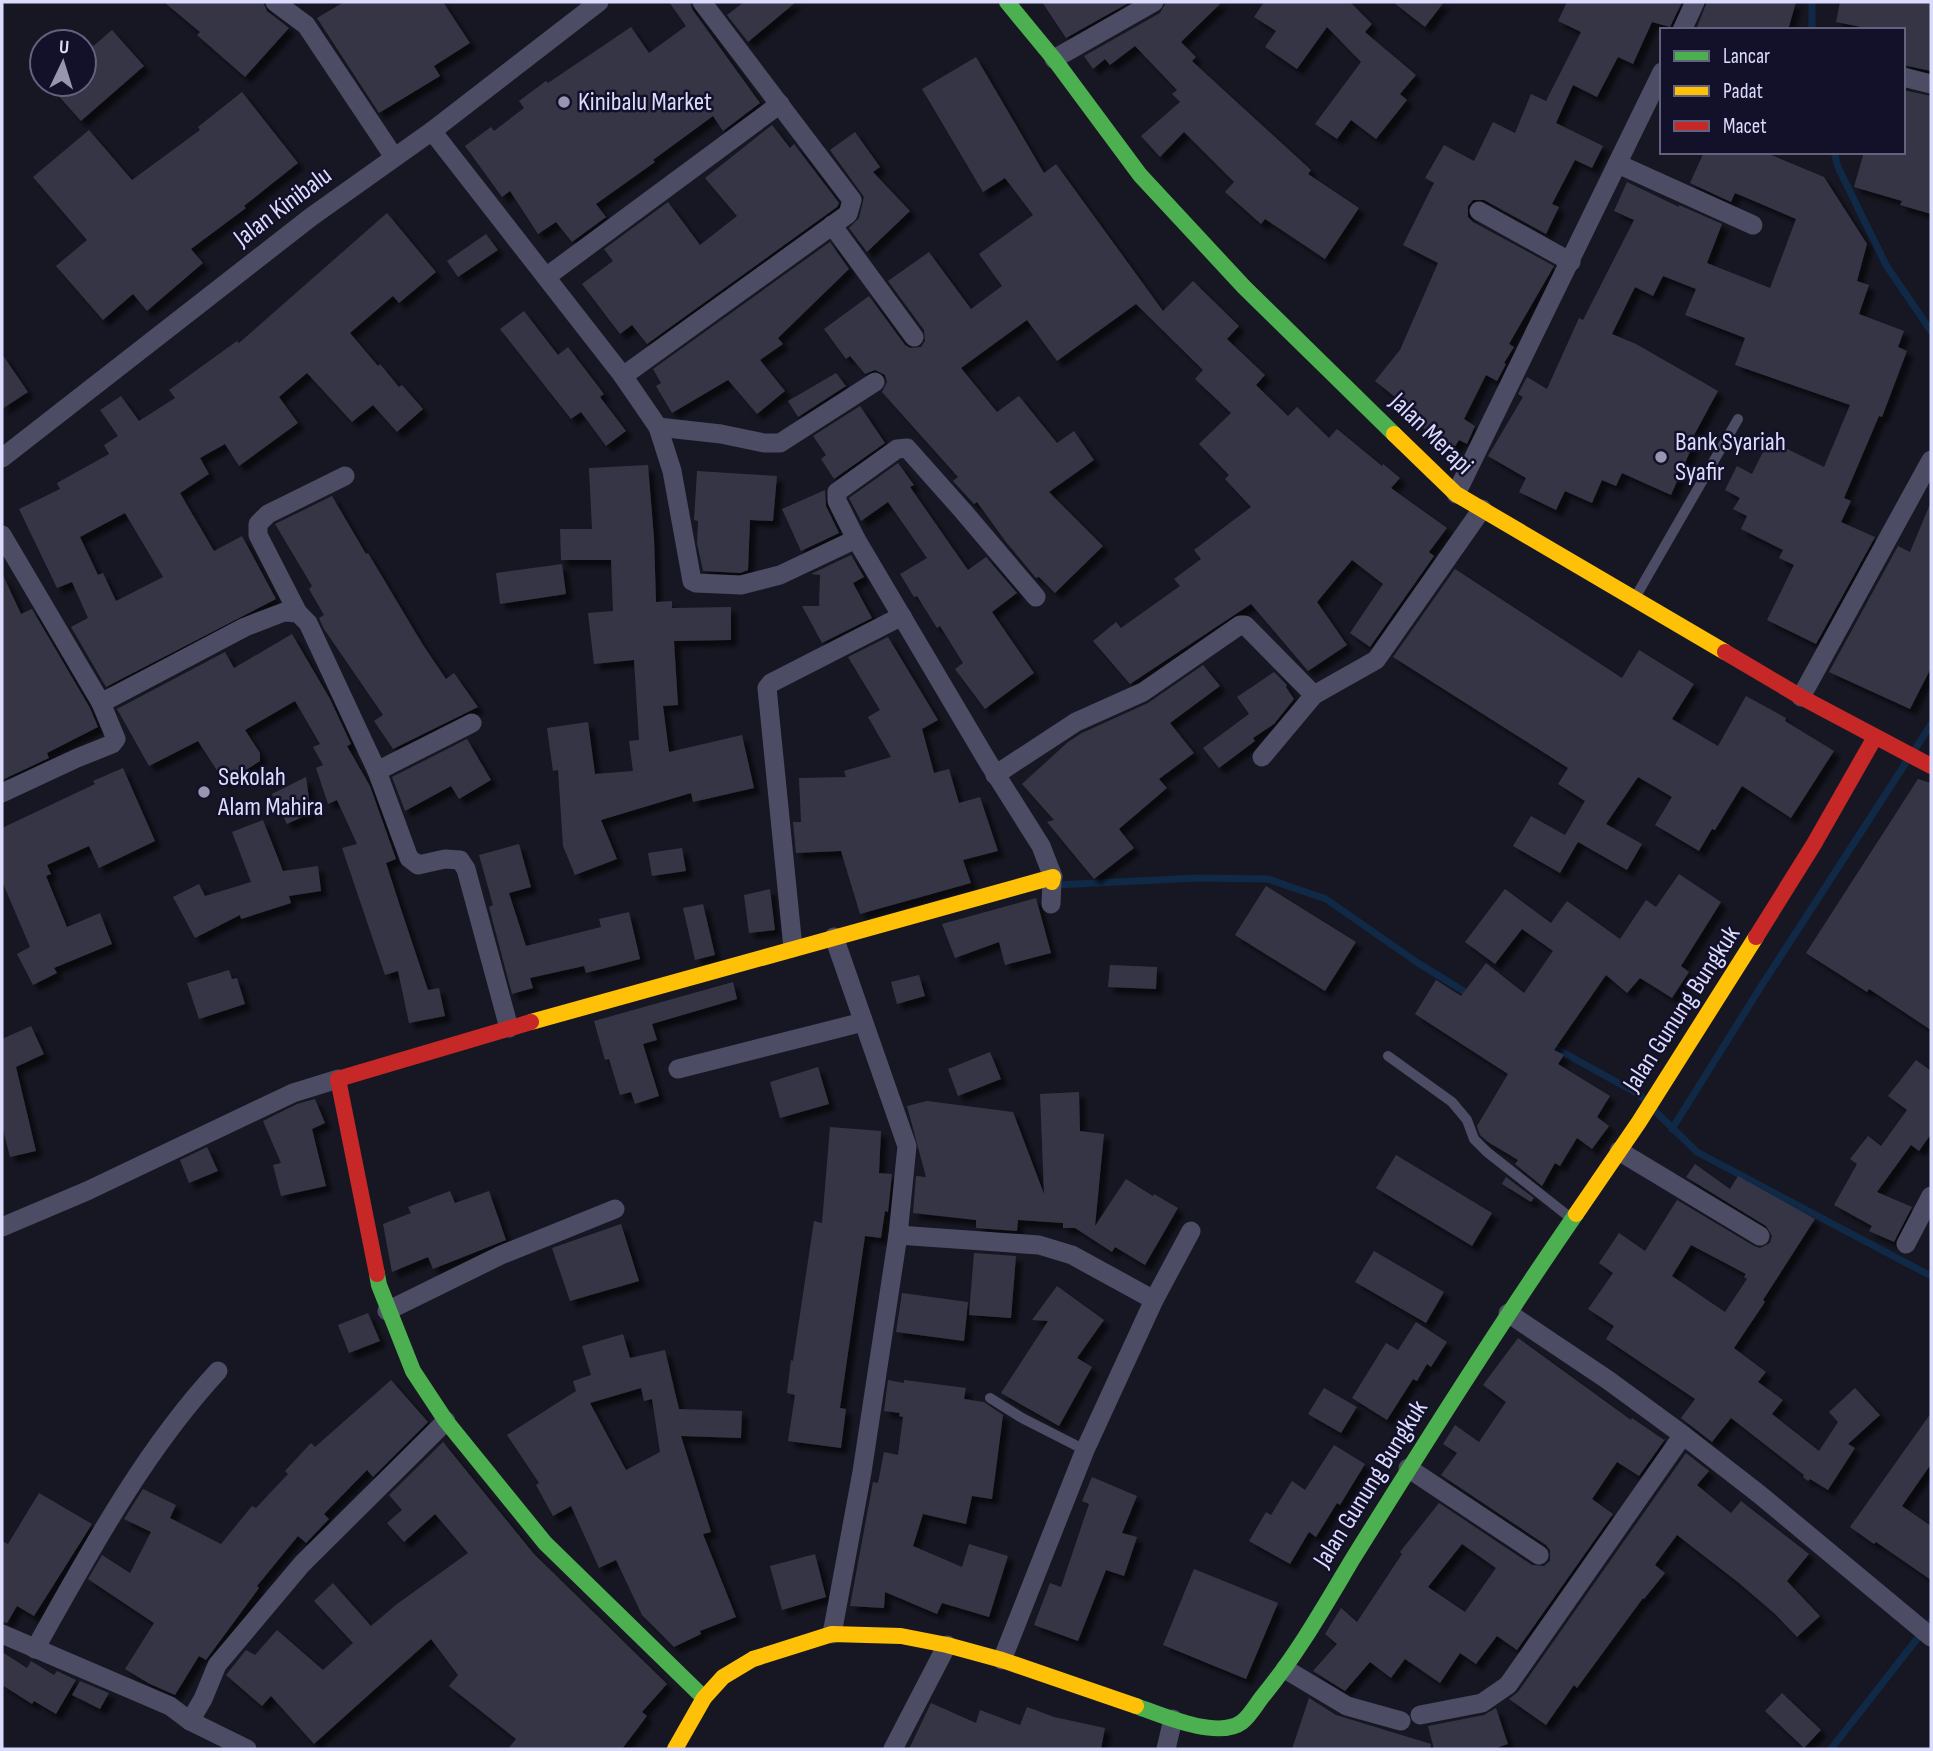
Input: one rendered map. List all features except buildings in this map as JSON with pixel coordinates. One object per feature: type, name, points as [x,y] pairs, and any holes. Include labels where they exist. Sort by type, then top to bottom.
[{"type":"street","points":[[275,2],[306,25],[394,157]]},
{"type":"street","name":"Jalan Kinibalu","points":[[2,458],[311,217],[432,131],[599,2]]},
{"type":"street","points":[[623,376],[848,214],[852,200],[702,2]]},
{"type":"street","name":"Jalan Merapi","points":[[1007,2],[1055,59],[1140,175],[1244,287],[1456,494],[1801,697],[1931,765]]},
{"type":"street","points":[[1055,59],[1154,2]]},
{"type":"street","points":[[1683,28],[1695,2]]},
{"type":"street","points":[[1456,494],[1660,76]]},
{"type":"street","points":[[1905,78],[1931,84]]},
{"type":"street","points":[[545,277],[780,104]]},
{"type":"street","points":[[432,131],[623,376],[657,428],[672,471],[690,578],[696,583],[741,585],[780,575],[856,539]]},
{"type":"street","points":[[1618,164],[1753,225]]},
{"type":"street","points":[[1479,211],[1571,262]]},
{"type":"street","points":[[832,225],[914,337]]},
{"type":"street","points":[[657,428],[780,443],[875,382]]},
{"type":"street","points":[[1036,597],[907,448],[897,449],[837,492],[837,501],[856,539],[995,775],[1041,846],[1052,879],[1052,904]]},
{"type":"street","points":[[1801,697],[1931,460]]},
{"type":"street","points":[[345,476],[268,514],[258,524],[258,535],[298,612],[308,623],[377,771],[408,858],[418,865],[445,859],[460,860],[466,869],[509,1028]]},
{"type":"street","points":[[1262,757],[1314,695],[1376,660],[1482,509]]},
{"type":"street","points":[[2,535],[101,703],[116,736],[113,744],[2,793]]},
{"type":"street","points":[[101,703],[245,627],[285,612],[298,612]]},
{"type":"street","points":[[793,948],[767,688],[771,683],[902,616]]},
{"type":"street","points":[[995,775],[1076,722],[1143,692],[1240,625],[1245,625],[1314,695]]},
{"type":"street","points":[[377,771],[472,723]]},
{"type":"street","name":"Jalan Gunung Bungkuk","points":[[676,1749],[704,1698],[723,1677],[753,1659],[832,1634],[901,1636],[947,1645],[1002,1660],[1173,1719],[1214,1729],[1227,1728],[1242,1722],[1285,1669],[1408,1468],[1508,1313],[1639,1122],[1807,856],[1875,737]]},
{"type":"street","points":[[2,1227],[76,1196],[293,1093],[339,1086],[509,1028],[793,948],[836,944],[1052,879]]},
{"type":"street","points":[[832,1634],[862,1472],[898,1236],[907,1146],[836,944]]},
{"type":"street","points":[[678,1069],[863,1022]]},
{"type":"street","points":[[339,1086],[379,1286],[413,1371],[446,1421],[545,1543],[704,1698]]},
{"type":"street","points":[[1619,1151],[1760,1236]]},
{"type":"street","points":[[1906,1244],[1931,1196]]},
{"type":"street","points":[[387,1311],[501,1255],[615,1209]]},
{"type":"street","points":[[1002,1660],[1085,1450],[1154,1300],[1191,1231]]},
{"type":"street","points":[[898,1236],[1040,1245],[1072,1255],[1154,1300]]},
{"type":"street","points":[[1508,1313],[1608,1380],[1683,1435],[1759,1494],[1931,1637]]},
{"type":"street","points":[[35,1649],[80,1568],[139,1475],[186,1406],[218,1371]]},
{"type":"street","points":[[190,1721],[203,1699],[217,1665],[302,1564],[446,1421]]},
{"type":"street","points":[[1420,1715],[1482,1703],[1508,1685],[1683,1435]]},
{"type":"street","points":[[1408,1468],[1539,1555]]},
{"type":"street","points":[[2,1634],[170,1706],[190,1721],[247,1749]]},
{"type":"street","points":[[892,1749],[947,1645]]},
{"type":"street","points":[[1285,1669],[1347,1706],[1401,1721]]},
{"type":"street","points":[[1166,1749],[1173,1719]]},
{"type":"lane","points":[[1634,599],[1738,419]]},
{"type":"lane","points":[[1388,1056],[1452,1102],[1467,1120],[1474,1139],[1487,1152],[1573,1219]]},
{"type":"lane","points":[[990,1398],[1022,1418],[1085,1450]]},
{"type":"waterway","points":[[1812,2],[1812,28]]},
{"type":"waterway","points":[[1835,154],[1838,167],[1886,265],[1931,331]]},
{"type":"waterway","points":[[1914,751],[1931,724]]},
{"type":"waterway","points":[[1672,1129],[1907,761]]},
{"type":"waterway","points":[[1056,885],[1197,878],[1268,879],[1326,899],[1418,963],[1470,995]]},
{"type":"waterway","points":[[1548,1044],[1640,1095],[1646,1102]]},
{"type":"waterway","points":[[1654,1110],[1697,1152],[1931,1276]]},
{"type":"waterway","points":[[1831,1749],[1931,1621]]},
{"type":"traffic: fast","points":[[1007,2],[1054,59],[1140,175],[1244,287],[1394,434]]},
{"type":"traffic: fast","points":[[1136,1706],[1174,1720],[1205,1727],[1232,1727],[1248,1717],[1298,1648],[1462,1386],[1576,1214]]},
{"type":"traffic: fast","points":[[377,1274],[413,1371],[446,1421],[545,1543],[704,1698]]},
{"type":"traffic: slow","points":[[1394,434],[1456,494],[1725,652]]},
{"type":"traffic: slow","points":[[531,1022],[1053,877],[1052,882]]},
{"type":"traffic: slow","points":[[1576,1214],[1639,1122],[1756,937]]},
{"type":"traffic: slow","points":[[675,1749],[704,1698],[723,1677],[753,1659],[832,1634],[901,1636],[947,1645],[1002,1660],[1136,1706]]},
{"type":"traffic: jam","points":[[1725,652],[1801,697],[1931,766]]},
{"type":"traffic: jam","points":[[1756,937],[1814,844],[1875,737]]},
{"type":"traffic: jam","points":[[377,1274],[338,1079],[531,1022]]},
{"type":"place","name":"Kinibalu Market","points":[[564,102]]},
{"type":"place","name":"Bank Syariah Syafir","points":[[1661,457]]},
{"type":"place","name":"Sekolah Alam Mahira","points":[[204,792]]}]
